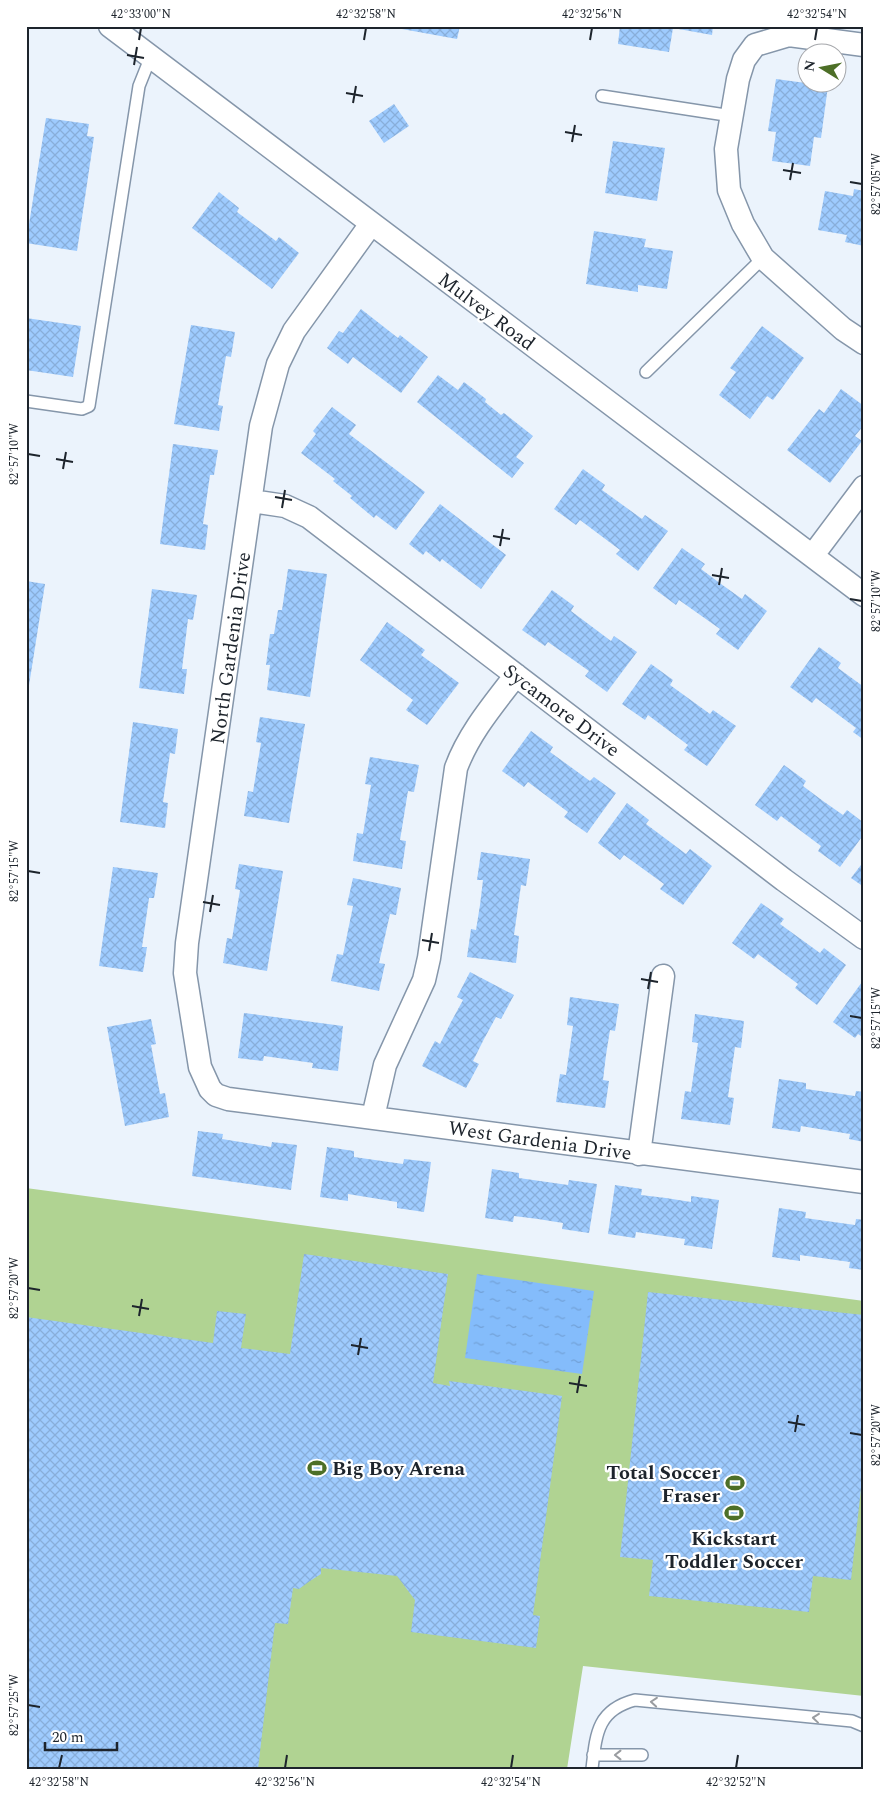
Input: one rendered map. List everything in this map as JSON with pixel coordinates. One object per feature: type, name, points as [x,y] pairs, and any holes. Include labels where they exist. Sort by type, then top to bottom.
[{"type":"street","name":"Mulvey Road","points":[[110,26],[864,595]]},
{"type":"street","points":[[864,45],[789,35],[755,45],[744,60],[738,78],[726,149],[729,190],[743,224],[763,258],[843,328],[864,343]]},
{"type":"street","name":"North Gardenia Drive","points":[[216,1096],[210,1090],[200,1067],[185,973],[187,943],[252,501],[261,426],[278,364],[294,331],[371,224]]},
{"type":"street","points":[[813,555],[864,487]]},
{"type":"street","name":"Sycamore Drive","points":[[252,501],[285,506],[309,517],[784,880],[864,938]]},
{"type":"street","points":[[373,1117],[385,1065],[424,980],[429,958],[456,768],[463,749],[476,728],[516,674]]},
{"type":"street","points":[[639,1154],[663,976]]},
{"type":"street","name":"West Gardenia Drive","points":[[216,1096],[238,1101],[864,1182]]},
{"type":"lane","points":[[26,401],[82,409],[89,406],[138,86],[146,66],[153,58]]},
{"type":"lane","points":[[602,96],[732,116]]},
{"type":"lane","points":[[646,372],[763,258]]},
{"type":"lane","points":[[592,1769],[593,1755],[600,1725],[608,1712],[621,1704],[635,1700],[852,1722],[864,1726]]},
{"type":"lane","points":[[593,1755],[642,1755]]},
{"type":"green space","name":"Big Boy Arena","points":[[26,1188],[864,1301],[864,1696],[583,1666],[567,1769],[26,1769]]},
{"type":"water","points":[[477,1274],[594,1291],[582,1374],[465,1358]]},
{"type":"building","points":[[402,26],[460,26],[457,39],[402,29]]},
{"type":"building","points":[[620,26],[713,26],[712,35],[673,28],[669,52],[618,44]]},
{"type":"building","points":[[776,79],[798,82],[798,92],[827,92],[821,138],[814,137],[810,166],[772,161],[776,132],[768,131]]},
{"type":"building","points":[[394,104],[409,126],[384,143],[369,121]]},
{"type":"building","points":[[46,118],[89,124],[87,136],[94,137],[77,251],[26,243]]},
{"type":"building","points":[[613,141],[665,148],[657,201],[605,193]]},
{"type":"building","points":[[854,189],[864,191],[864,246],[845,242],[847,235],[818,230],[825,191],[853,196]]},
{"type":"building","points":[[219,192],[239,208],[237,212],[276,241],[279,237],[299,253],[272,289],[192,228]]},
{"type":"building","points":[[594,231],[646,239],[644,247],[673,251],[667,289],[638,285],[638,292],[586,284]]},
{"type":"building","points":[[361,309],[398,338],[400,335],[428,357],[401,393],[353,357],[348,364],[327,348],[339,331],[343,333]]},
{"type":"building","points":[[26,318],[81,326],[73,377],[26,370]]},
{"type":"building","points":[[191,325],[235,332],[231,357],[226,356],[218,405],[223,406],[219,431],[174,424]]},
{"type":"building","points":[[762,326],[804,358],[773,400],[767,396],[750,419],[719,395],[736,372],[730,368]]},
{"type":"building","points":[[438,375],[458,390],[464,382],[486,399],[485,402],[501,415],[504,413],[533,436],[516,457],[524,463],[512,478],[417,402]]},
{"type":"building","points":[[841,389],[864,406],[864,425],[855,436],[862,441],[830,483],[787,450],[819,409],[824,413]]},
{"type":"building","points":[[332,407],[356,425],[349,434],[425,492],[396,530],[376,515],[374,518],[350,498],[352,496],[333,481],[335,479],[301,453],[316,434],[313,431]]},
{"type":"building","points":[[173,444],[218,450],[214,475],[210,475],[203,524],[208,525],[205,550],[160,544]]},
{"type":"building","points":[[583,469],[605,485],[602,490],[642,519],[645,515],[668,531],[638,571],[616,554],[620,550],[580,520],[576,525],[554,509]]},
{"type":"building","points":[[440,504],[506,555],[481,589],[442,559],[440,562],[426,551],[423,555],[409,544]]},
{"type":"building","points":[[682,548],[705,564],[701,569],[721,584],[742,599],[745,594],[767,611],[738,650],[716,634],[720,629],[679,600],[676,605],[653,588]]},
{"type":"building","points":[[288,569],[327,574],[310,697],[267,690],[270,665],[266,665],[270,634],[274,634],[278,610],[282,610]]},
{"type":"building","points":[[26,581],[45,584],[27,698],[26,698]]},
{"type":"building","points":[[152,589],[197,595],[193,620],[188,619],[182,669],[187,669],[184,694],[139,688]]},
{"type":"building","points":[[552,590],[574,606],[571,611],[611,641],[614,636],[637,652],[607,692],[585,676],[589,671],[548,642],[545,646],[522,630]]},
{"type":"building","points":[[387,622],[425,650],[421,655],[459,683],[427,725],[406,710],[413,700],[360,660]]},
{"type":"building","points":[[819,647],[841,663],[838,668],[864,687],[864,740],[853,732],[856,728],[816,698],[812,703],[790,687]]},
{"type":"building","points":[[651,664],[673,680],[670,685],[710,714],[713,710],[736,726],[707,766],[684,750],[688,745],[648,715],[645,720],[622,704]]},
{"type":"building","points":[[260,717],[305,724],[289,823],[244,816],[248,791],[253,792],[261,743],[256,742]]},
{"type":"building","points":[[133,722],[178,729],[175,754],[170,753],[163,802],[168,803],[165,828],[120,822]]},
{"type":"building","points":[[531,731],[553,747],[550,752],[590,781],[594,777],[616,793],[587,833],[564,817],[568,812],[528,782],[524,787],[502,771]]},
{"type":"building","points":[[370,757],[419,765],[414,792],[408,791],[400,840],[406,841],[402,869],[353,861],[357,833],[363,834],[367,810],[371,785],[365,784]]},
{"type":"building","points":[[784,765],[806,781],[803,786],[823,801],[843,815],[847,810],[864,823],[864,834],[840,867],[818,851],[821,846],[781,816],[777,821],[755,805]]},
{"type":"building","points":[[627,803],[649,820],[646,824],[686,854],[690,849],[712,866],[683,905],[660,889],[664,884],[624,855],[620,860],[598,843]]},
{"type":"building","points":[[481,852],[530,859],[526,886],[521,885],[514,935],[519,936],[516,963],[467,957],[471,929],[476,930],[480,905],[483,880],[477,880]]},
{"type":"building","points":[[864,861],[864,887],[851,878]]},
{"type":"building","points":[[239,864],[283,871],[267,971],[223,963],[227,938],[232,939],[240,890],[235,889]]},
{"type":"building","points":[[113,867],[158,873],[154,898],[149,898],[142,947],[147,947],[143,972],[99,966]]},
{"type":"building","points":[[353,878],[401,888],[396,915],[390,914],[379,963],[385,964],[379,991],[331,981],[337,954],[343,955],[353,906],[347,905]]},
{"type":"building","points":[[761,903],[784,919],[780,924],[820,953],[824,948],[846,965],[817,1005],[795,988],[798,984],[758,954],[754,959],[732,943]]},
{"type":"building","points":[[470,972],[514,995],[501,1019],[496,1017],[484,1039],[473,1061],[479,1064],[466,1088],[422,1066],[435,1041],[440,1044],[463,1000],[457,997]]},
{"type":"building","points":[[862,982],[864,984],[864,1038],[858,1034],[855,1038],[833,1022]]},
{"type":"building","points":[[570,997],[619,1004],[615,1031],[610,1030],[606,1055],[603,1080],[609,1081],[605,1108],[556,1102],[560,1074],[566,1075],[573,1026],[567,1025]]},
{"type":"building","points":[[244,1013],[343,1026],[338,1071],[312,1068],[313,1063],[264,1056],[263,1061],[238,1058]]},
{"type":"building","points":[[695,1014],[744,1021],[741,1048],[735,1047],[728,1097],[734,1098],[730,1125],[681,1119],[685,1091],[691,1092],[698,1043],[692,1042]]},
{"type":"building","points":[[151,1019],[156,1044],[151,1045],[160,1094],[165,1093],[169,1117],[125,1126],[107,1027]]},
{"type":"building","points":[[779,1079],[806,1083],[806,1089],[855,1096],[856,1091],[864,1092],[864,1142],[849,1139],[850,1134],[801,1126],[800,1132],[772,1128]]},
{"type":"building","points":[[198,1131],[223,1134],[222,1139],[271,1147],[272,1142],[297,1145],[291,1190],[192,1176]]},
{"type":"building","points":[[327,1147],[354,1151],[354,1157],[403,1164],[404,1159],[431,1162],[424,1212],[397,1208],[397,1202],[348,1194],[348,1201],[320,1197]]},
{"type":"building","points":[[492,1169],[519,1173],[519,1178],[568,1185],[569,1180],[597,1184],[589,1233],[562,1229],[563,1223],[538,1219],[514,1216],[513,1222],[485,1218]]},
{"type":"building","points":[[615,1185],[642,1189],[641,1195],[691,1202],[691,1196],[719,1200],[712,1249],[684,1245],[685,1239],[636,1232],[635,1238],[608,1234]]},
{"type":"building","points":[[779,1208],[806,1212],[805,1218],[855,1225],[856,1219],[864,1220],[864,1270],[849,1268],[850,1262],[800,1255],[800,1261],[772,1257]]},
{"type":"building","name":"Big Boy Arena","points":[[304,1254],[448,1274],[433,1383],[450,1386],[449,1381],[562,1396],[533,1615],[540,1616],[536,1648],[411,1632],[415,1600],[397,1576],[321,1568],[321,1574],[299,1589],[293,1588],[288,1624],[275,1623],[258,1769],[26,1769],[26,1317],[213,1343],[217,1311],[246,1314],[241,1348],[290,1354]]},
{"type":"building","name":"Total Soccer Fraser","points":[[648,1292],[864,1315],[864,1461],[851,1580],[813,1576],[809,1612],[649,1596],[653,1560],[620,1557]]},
{"type":"place","name":"Big Boy Arena","points":[[317,1468]]},
{"type":"place","name":"Total Soccer Fraser","points":[[735,1483]]},
{"type":"place","name":"Kickstart Toddler Soccer","points":[[734,1513]]}]
